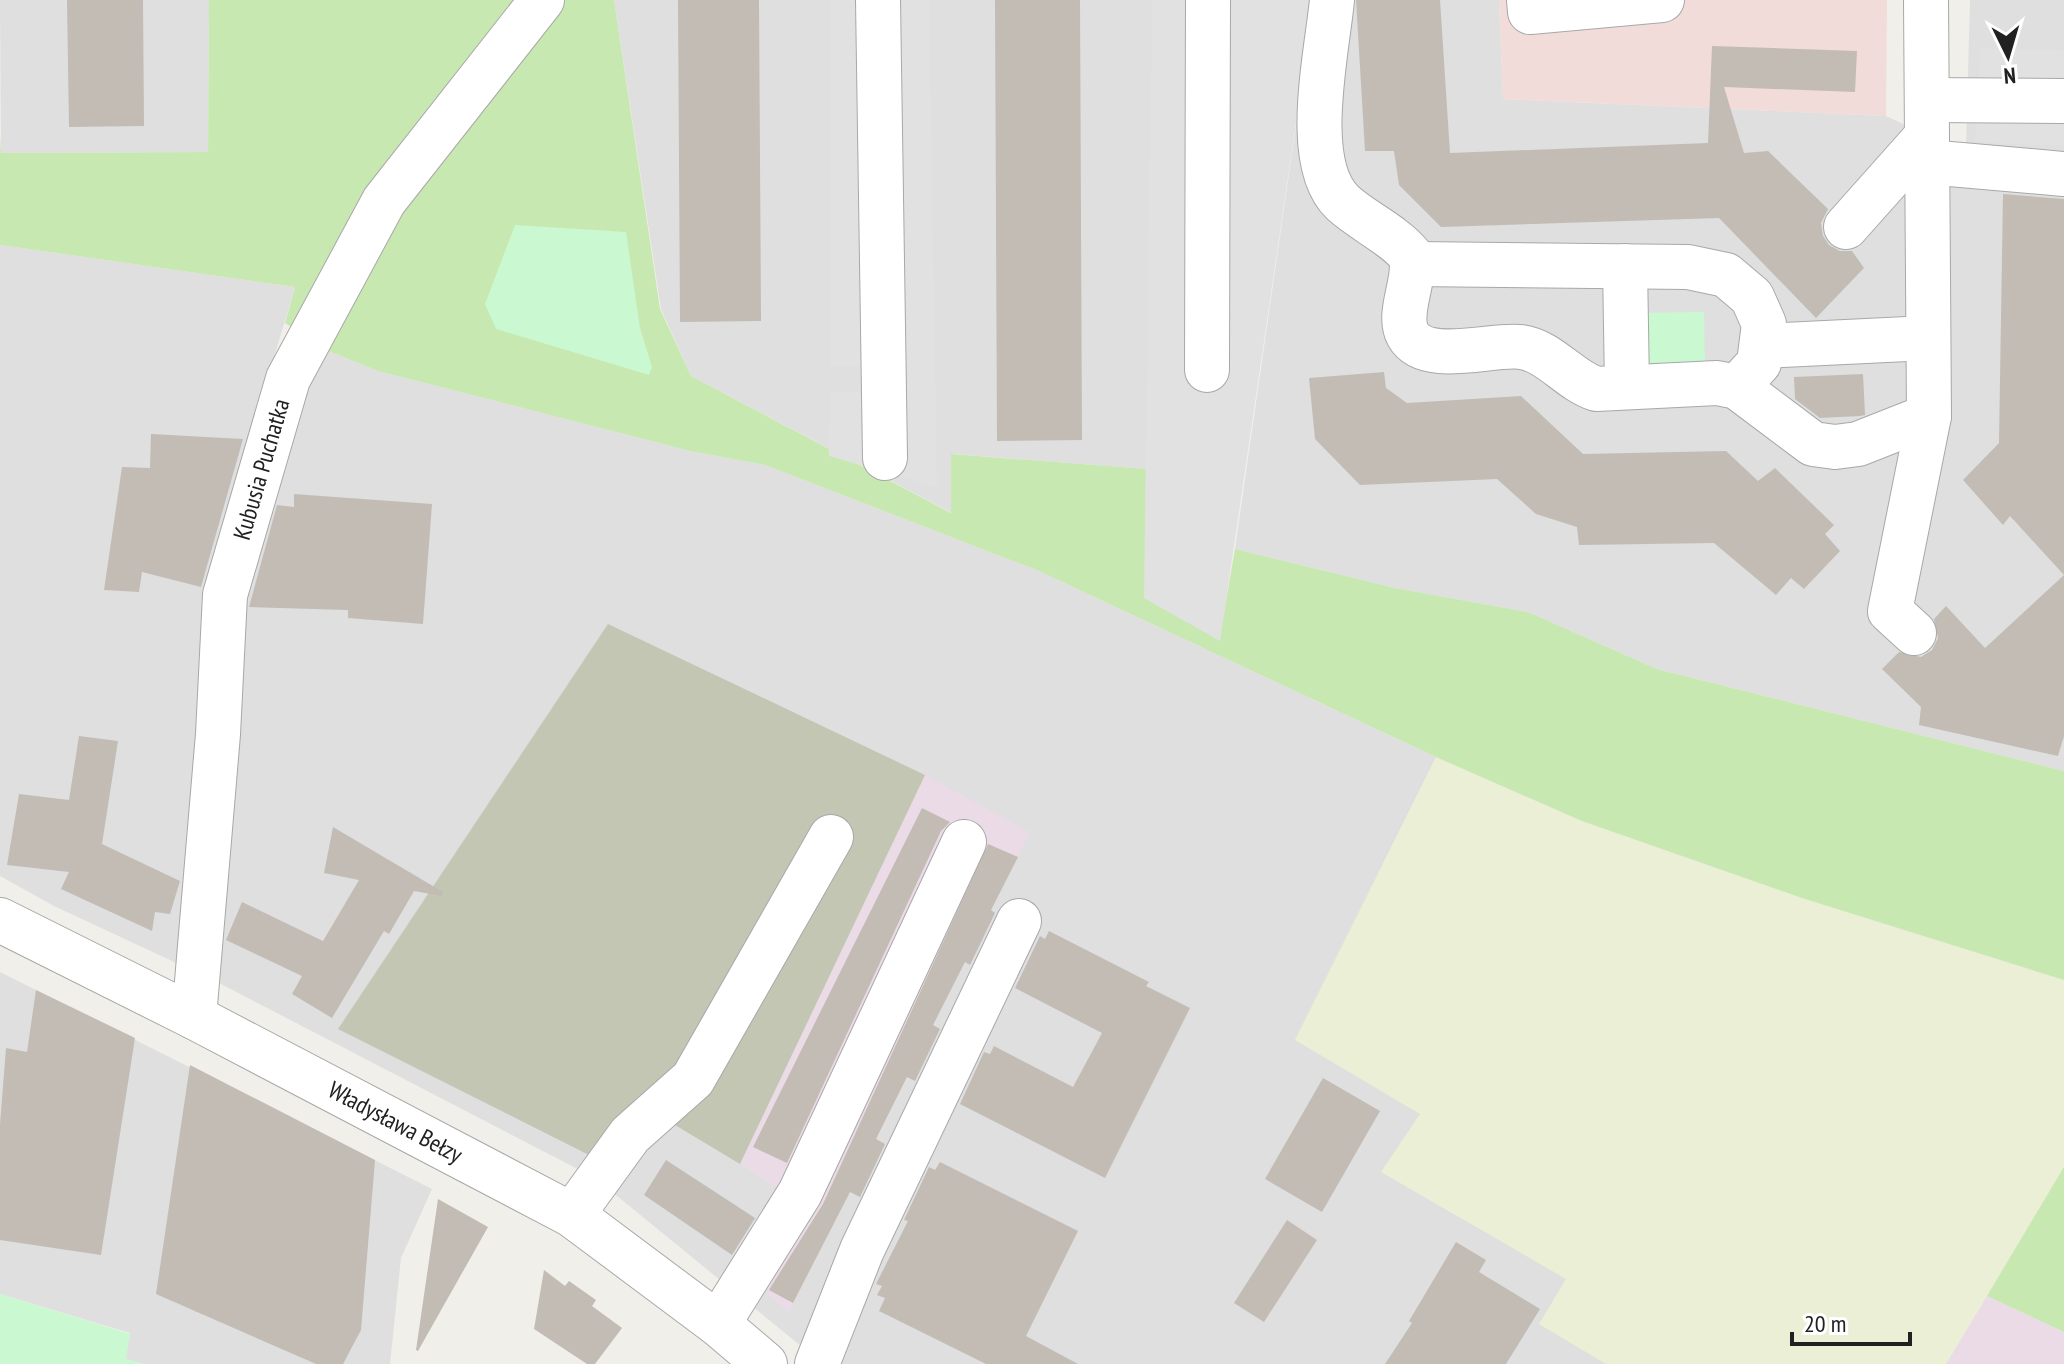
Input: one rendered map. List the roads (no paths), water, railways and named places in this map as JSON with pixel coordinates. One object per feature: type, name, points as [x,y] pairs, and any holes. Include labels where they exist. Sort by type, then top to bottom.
[{"type":"street","name":"Kubusia Puchatka","points":[[194,1017],[218,734],[225,595],[288,379],[384,201],[542,0]]},
{"type":"street","points":[[878,0],[885,458]]},
{"type":"street","points":[[1207,370],[1208,0]]},
{"type":"street","points":[[1332,0],[1319,135],[1325,173],[1343,203],[1405,248],[1413,264],[1405,326],[1409,337],[1421,348],[1437,352],[1521,347],[1540,352],[1581,384],[1596,389],[1717,383],[1737,387],[1813,444],[1835,447],[1858,444],[1929,416]]},
{"type":"street","points":[[1529,0],[1530,12],[1662,0]]},
{"type":"street","points":[[1914,633],[1890,611],[1929,416],[1926,0]]},
{"type":"street","points":[[1846,227],[1927,133],[2064,101]]},
{"type":"street","points":[[1927,133],[2064,174]]},
{"type":"street","points":[[1413,264],[1688,267],[1726,275],[1752,297],[1764,324],[1764,346],[1759,363],[1737,387]]},
{"type":"street","points":[[1625,266],[1627,387]]},
{"type":"street","points":[[1764,346],[1928,338]]},
{"type":"street","points":[[572,1215],[630,1135],[693,1079],[831,837]]},
{"type":"street","points":[[718,1324],[800,1193],[964,842]]},
{"type":"street","name":"Władysława Bełzy","points":[[0,920],[194,1017],[572,1215],[718,1324],[765,1364]]},
{"type":"street","points":[[817,1364],[862,1250],[1019,921]]}]
